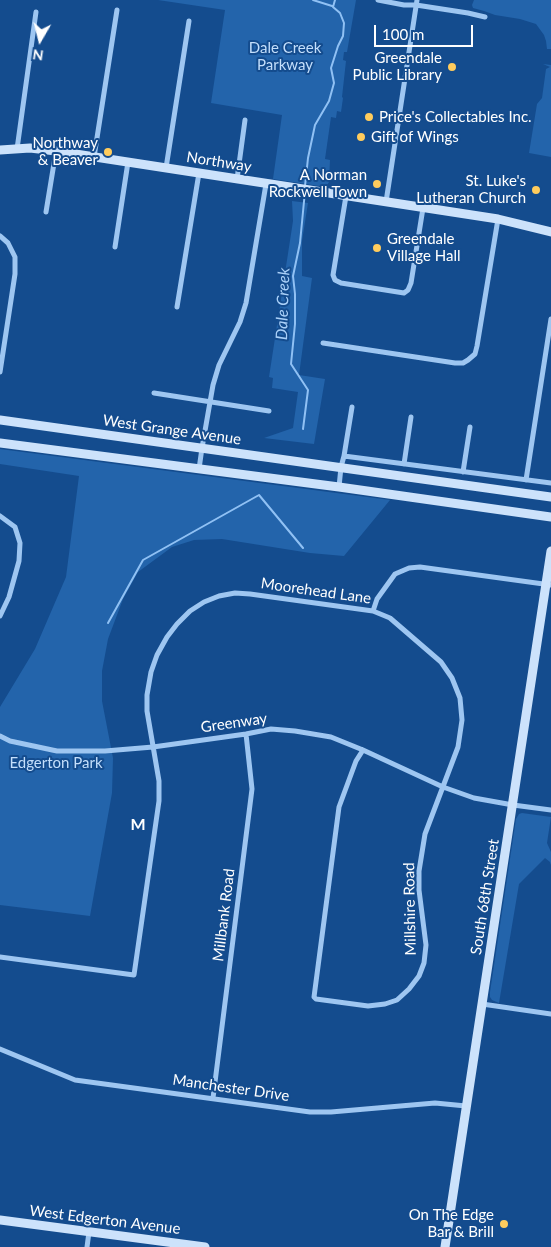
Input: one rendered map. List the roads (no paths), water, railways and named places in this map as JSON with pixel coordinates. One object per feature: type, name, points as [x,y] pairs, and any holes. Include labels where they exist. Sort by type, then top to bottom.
[{"type":"street","points":[[378,0],[404,5],[416,3],[485,17]]},
{"type":"street","points":[[386,202],[416,3]]},
{"type":"street","points":[[94,158],[117,10]]},
{"type":"street","points":[[17,149],[36,12]]},
{"type":"street","points":[[166,168],[188,21]]},
{"type":"street","points":[[236,179],[246,120]]},
{"type":"street","name":"Northway","points":[[0,150],[30,148],[56,151],[498,220],[551,232]]},
{"type":"street","points":[[46,212],[56,151]]},
{"type":"street","points":[[115,247],[128,162]]},
{"type":"street","points":[[177,307],[199,173]]},
{"type":"street","points":[[199,469],[213,385],[219,365],[240,322],[246,303],[266,184]]},
{"type":"street","points":[[346,196],[334,275],[336,280],[341,283],[359,286],[404,293],[408,290],[411,283],[423,208]]},
{"type":"street","points":[[323,343],[455,364],[468,360],[475,354],[477,346],[498,220]]},
{"type":"street","points":[[0,236],[8,243],[15,257],[15,274],[1,352],[0,372]]},
{"type":"street","points":[[526,480],[551,319]]},
{"type":"street","points":[[154,393],[269,411]]},
{"type":"street","points":[[339,487],[352,407]]},
{"type":"street","points":[[404,464],[411,417]]},
{"type":"street","name":"West Grange Avenue","points":[[0,420],[551,497]]},
{"type":"street","points":[[463,472],[470,426]]},
{"type":"street","points":[[0,442],[551,517]]},
{"type":"street","points":[[344,456],[551,483]]},
{"type":"street","points":[[0,516],[15,527],[20,543],[19,561],[9,597],[0,616]]},
{"type":"street","name":"South 68th Street","points":[[445,1247],[548,584],[551,551]]},
{"type":"street","points":[[373,611],[377,599],[395,574],[408,568],[420,567],[548,584]]},
{"type":"street","name":"Moorehead Lane","points":[[0,957],[134,975],[159,801],[159,781],[147,711],[150,672],[167,637],[177,624],[190,611],[204,602],[219,596],[235,593],[373,611],[390,618],[441,662],[452,678],[460,698],[462,720],[458,747],[443,787]]},
{"type":"street","name":"Greenway","points":[[0,736],[10,741],[58,751],[106,751],[154,747],[270,730],[295,731],[331,737],[443,787],[474,798],[513,806],[551,810]]},
{"type":"street","name":"Millbank Road","points":[[213,1098],[252,789],[246,734]]},
{"type":"street","name":"Millshire Road","points":[[363,750],[356,761],[340,807],[314,997],[316,999],[368,1006],[385,1004],[396,1000],[410,989],[419,976],[424,963],[426,945],[419,872],[425,834],[443,787]]},
{"type":"street","points":[[482,1004],[551,1014]]},
{"type":"street","name":"Manchester Drive","points":[[0,1049],[75,1080],[310,1112],[331,1112],[435,1103],[466,1106]]},
{"type":"street","name":"West Edgerton Avenue","points":[[0,1220],[176,1245],[206,1247]]},
{"type":"street","points":[[87,1247],[89,1232]]},
{"type":"waterway","name":"Dale Creek","points":[[313,0],[332,6]]},
{"type":"waterway","name":"Dale Creek","points":[[305,186],[308,158],[315,125],[329,101],[334,83],[331,68],[343,36],[344,23],[340,13],[333,7],[335,0]]},
{"type":"waterway","name":"Dale Creek","points":[[303,429],[308,390],[291,364],[295,324],[293,276],[300,243],[305,191]]},
{"type":"waterway","name":"Dale Creek","points":[[108,623],[143,560],[259,495],[303,548]]},
{"type":"place","name":"Greendale Public Library","points":[[452,67]]},
{"type":"place","name":"Price's Collectables Inc.","points":[[369,117]]},
{"type":"place","name":"Gift of Wings","points":[[361,137]]},
{"type":"place","name":"Northway & Beaver","points":[[108,152]]},
{"type":"place","name":"A Norman Rockwell Town","points":[[377,184]]},
{"type":"place","name":"St. Luke's Lutheran Church","points":[[536,190]]},
{"type":"place","name":"Greendale Village Hall","points":[[377,248]]},
{"type":"place","name":"On The Edge Bar & Brill","points":[[504,1224]]},
{"type":"district","name":"M","points":[[138,825]]},
{"type":"park label","name":"Dale Creek Parkway","points":[[285,56]]},
{"type":"park label","name":"Edgerton Park","points":[[56,763]]}]
